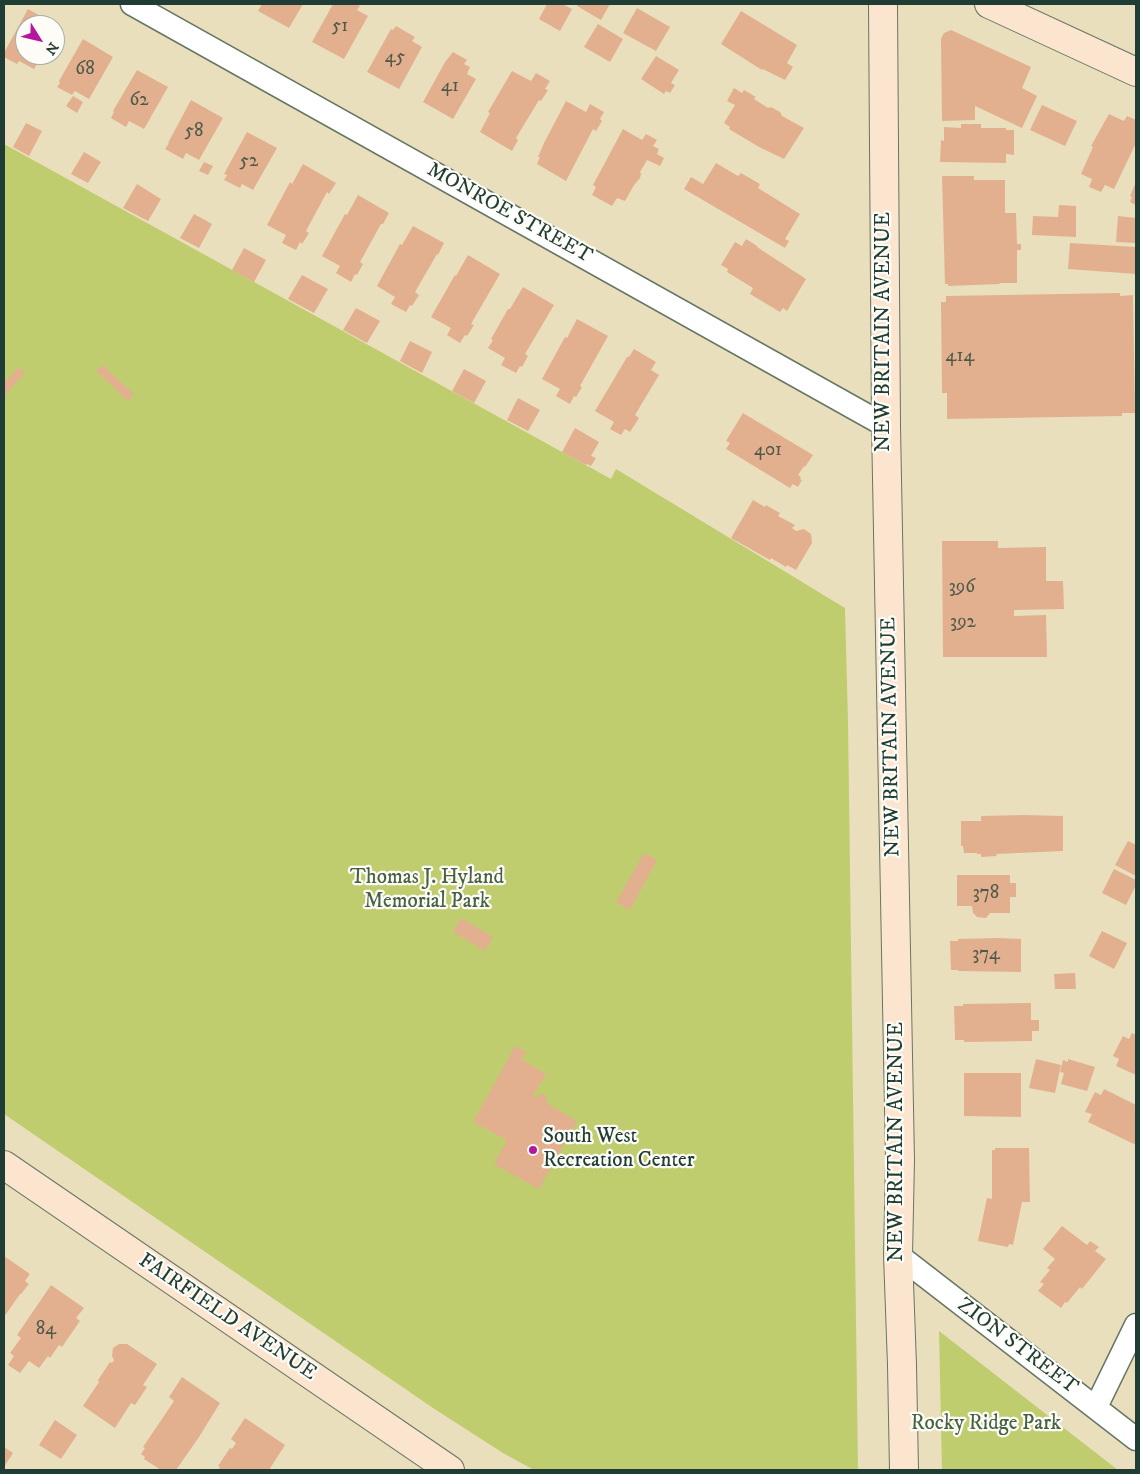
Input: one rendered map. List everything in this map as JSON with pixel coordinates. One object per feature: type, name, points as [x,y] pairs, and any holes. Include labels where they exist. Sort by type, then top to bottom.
[{"type":"main road","name":"NEW BRITAIN AVENUE","points":[[883,4],[886,426],[900,1160],[898,1255],[904,1470]]},
{"type":"main road","points":[[989,4],[1136,72]]},
{"type":"main road","name":"FAIRFIELD AVENUE","points":[[4,1165],[450,1470]]},
{"type":"street","name":"MONROE STREET","points":[[132,4],[886,426]]},
{"type":"street","name":"ZION STREET","points":[[898,1255],[1136,1439]]},
{"type":"street","points":[[1096,1407],[1136,1325]]},
{"type":"green space","name":"Thomas J. Hyland Memorial Park","points":[[4,144],[611,479],[616,469],[845,608],[858,1470],[534,1470],[503,1453],[433,1408],[4,1114]]},
{"type":"green space","name":"Rocky Ridge Park","points":[[939,1331],[1118,1470],[942,1470]]},
{"type":"building","points":[[262,4],[303,4],[289,28],[258,11]]},
{"type":"building","points":[[333,4],[356,4],[360,6],[357,10],[368,16],[344,59],[312,42]]},
{"type":"building","points":[[547,4],[562,4],[572,9],[560,31],[539,19]]},
{"type":"building","points":[[578,4],[610,4],[601,20],[577,6]]},
{"type":"building","points":[[637,8],[670,27],[656,51],[623,33]]},
{"type":"building","points":[[28,9],[39,15],[25,15]]},
{"type":"building","points":[[741,11],[797,45],[787,63],[793,67],[785,80],[762,70],[721,44]]},
{"type":"building","points":[[598,24],[623,39],[610,62],[584,47]]},
{"type":"building","points":[[396,26],[415,37],[412,41],[422,47],[399,89],[367,72],[391,29],[393,30]]},
{"type":"building","points":[[951,30],[1031,67],[1022,88],[1037,96],[1022,128],[975,106],[975,120],[942,121],[941,39],[944,33]]},
{"type":"building","points":[[15,33],[15,63],[4,57],[5,51]]},
{"type":"building","points":[[83,39],[113,57],[89,99],[75,91],[72,95],[57,87]]},
{"type":"building","points":[[453,52],[467,60],[464,64],[470,67],[467,74],[476,79],[453,119],[423,102],[445,62]]},
{"type":"building","points":[[656,56],[679,70],[671,83],[675,85],[670,93],[666,91],[664,94],[641,79]]},
{"type":"building","points":[[26,65],[36,65],[34,69]]},
{"type":"building","points":[[137,70],[168,87],[144,129],[129,121],[126,127],[111,118],[113,111]]},
{"type":"building","points":[[512,71],[531,81],[536,73],[550,81],[545,89],[548,90],[541,101],[539,100],[516,138],[518,140],[512,151],[480,132],[490,113],[488,112]]},
{"type":"building","points":[[734,88],[742,93],[744,90],[756,97],[754,99],[768,108],[771,107],[780,112],[782,116],[804,128],[784,159],[729,129],[730,127],[724,123],[735,105],[727,101]]},
{"type":"building","points":[[73,96],[83,102],[77,113],[66,106]]},
{"type":"building","points":[[191,100],[223,118],[199,160],[186,153],[183,159],[165,149]]},
{"type":"building","points":[[566,101],[586,112],[590,104],[604,112],[600,119],[602,121],[596,131],[593,129],[566,181],[537,164],[544,143]]},
{"type":"building","points":[[1042,105],[1077,121],[1065,146],[1030,130]]},
{"type":"building","points":[[1109,114],[1124,121],[1127,116],[1136,120],[1136,143],[1114,189],[1105,185],[1101,192],[1089,187],[1092,179],[1081,174],[1093,147],[1091,146]]},
{"type":"building","points":[[26,123],[42,131],[29,156],[13,147]]},
{"type":"building","points":[[961,124],[981,124],[981,128],[1006,128],[1006,130],[1014,130],[1014,155],[1006,154],[1006,163],[940,162],[941,140],[944,141],[944,127],[961,128]]},
{"type":"building","points":[[623,129],[642,140],[646,134],[657,140],[653,146],[659,149],[657,154],[664,158],[660,166],[647,160],[640,172],[640,178],[625,201],[617,198],[612,206],[592,195],[596,187],[593,185]]},
{"type":"building","points":[[247,132],[277,148],[253,190],[242,184],[240,188],[224,180],[227,175],[224,174]]},
{"type":"building","points":[[84,152],[101,162],[88,183],[71,174]]},
{"type":"building","points":[[204,162],[213,166],[208,175],[199,171]]},
{"type":"building","points":[[716,163],[738,176],[741,173],[760,184],[758,188],[800,214],[785,239],[789,241],[785,248],[684,189],[691,177],[703,184]]},
{"type":"building","points":[[303,164],[336,183],[329,194],[327,192],[306,231],[309,233],[302,244],[300,242],[296,250],[282,243],[286,235],[267,225],[290,182],[292,184]]},
{"type":"building","points":[[942,176],[974,176],[974,180],[1005,180],[1005,213],[1016,213],[1017,244],[1021,244],[1021,250],[1017,250],[1017,283],[948,286],[948,284],[945,284]]},
{"type":"building","points":[[1136,182],[1136,205],[1130,202],[1132,197],[1130,196]]},
{"type":"building","points":[[137,184],[161,199],[148,221],[123,208]]},
{"type":"building","points":[[358,195],[389,213],[360,262],[363,264],[357,275],[355,274],[351,282],[336,273],[340,266],[322,256],[345,214],[347,215]]},
{"type":"building","points":[[1059,205],[1076,206],[1076,237],[1032,235],[1033,216],[1058,217]]},
{"type":"building","points":[[194,214],[212,224],[199,248],[180,238]]},
{"type":"building","points":[[1118,216],[1136,218],[1136,243],[1116,242]]},
{"type":"building","points":[[413,226],[444,243],[415,292],[419,295],[406,312],[391,304],[395,297],[377,286],[400,244],[402,245]]},
{"type":"building","points":[[746,239],[806,279],[787,311],[783,308],[780,312],[750,294],[753,288],[727,272],[728,269],[721,265],[735,242],[742,246]]},
{"type":"building","points":[[1070,243],[1136,247],[1136,274],[1068,269]]},
{"type":"building","points":[[244,248],[266,260],[254,282],[232,270]]},
{"type":"building","points":[[468,255],[500,274],[471,324],[474,325],[460,343],[447,335],[451,328],[431,317]]},
{"type":"building","points":[[302,275],[328,289],[314,313],[288,299]]},
{"type":"building","points":[[523,287],[554,305],[525,354],[528,356],[522,367],[520,366],[516,373],[501,365],[505,358],[488,348],[508,309],[510,309]]},
{"type":"building","points":[[1120,293],[1120,296],[1133,295],[1135,413],[1122,413],[1122,416],[947,419],[947,393],[942,393],[941,302],[946,302],[946,296]]},
{"type":"building","points":[[356,308],[380,321],[367,343],[343,330]]},
{"type":"building","points":[[577,319],[608,336],[580,386],[582,387],[570,404],[556,396],[560,389],[542,379]]},
{"type":"building","points":[[410,341],[432,352],[422,373],[400,361]]},
{"type":"building","points":[[634,349],[656,362],[651,370],[659,375],[635,415],[639,418],[630,432],[625,429],[621,435],[610,429],[614,422],[595,411],[627,357],[629,357]]},
{"type":"building","points":[[102,365],[134,394],[128,401],[96,371]]},
{"type":"building","points":[[19,367],[25,373],[4,396],[4,382]]},
{"type":"building","points":[[464,369],[486,381],[474,403],[452,391]]},
{"type":"building","points":[[518,398],[540,410],[528,431],[507,420]]},
{"type":"building","points":[[743,413],[813,455],[798,475],[802,480],[798,487],[793,484],[790,488],[726,449],[730,443],[726,441]]},
{"type":"building","points":[[575,428],[599,442],[591,456],[596,458],[591,466],[562,452]]},
{"type":"building","points":[[753,500],[780,513],[778,516],[795,525],[792,528],[796,531],[804,529],[811,534],[812,543],[796,570],[787,565],[786,567],[771,558],[770,560],[731,538]]},
{"type":"building","points":[[942,541],[998,541],[998,548],[1046,547],[1046,581],[1063,581],[1064,609],[1014,610],[1014,616],[1046,615],[1047,657],[943,657]]},
{"type":"building","points":[[981,816],[1063,816],[1063,851],[996,854],[997,856],[981,857],[981,854],[977,853],[964,853],[963,846],[961,846],[961,821],[981,821]]},
{"type":"building","points":[[1128,841],[1136,845],[1136,876],[1115,865]]},
{"type":"building","points":[[644,853],[657,860],[630,910],[616,902]]},
{"type":"building","points":[[1114,869],[1136,880],[1136,885],[1126,905],[1102,893]]},
{"type":"building","points":[[957,875],[1010,875],[1010,883],[1016,883],[1016,897],[1010,897],[1010,913],[990,913],[986,918],[977,917],[973,913],[972,906],[957,906]]},
{"type":"building","points":[[461,918],[493,937],[485,951],[453,932]]},
{"type":"building","points":[[1102,931],[1127,943],[1114,969],[1089,956]]},
{"type":"building","points":[[997,938],[1021,939],[1021,972],[951,970],[950,941]]},
{"type":"building","points":[[1075,973],[1076,989],[1055,989],[1054,974]]},
{"type":"building","points":[[1031,1003],[1031,1020],[1039,1020],[1039,1031],[1032,1031],[1032,1041],[964,1042],[964,1040],[955,1040],[954,1006],[963,1006],[963,1004]]},
{"type":"building","points":[[1132,1033],[1136,1035],[1136,1075],[1116,1066],[1119,1059],[1113,1056],[1123,1036],[1129,1039]]},
{"type":"building","points":[[515,1046],[526,1052],[522,1060],[546,1074],[533,1096],[537,1098],[540,1094],[545,1095],[548,1099],[546,1103],[577,1121],[539,1189],[494,1164],[507,1140],[473,1122]]},
{"type":"building","points":[[1036,1059],[1061,1065],[1055,1093],[1029,1088]]},
{"type":"building","points":[[1068,1059],[1095,1067],[1087,1091],[1061,1084],[1064,1073],[1060,1072],[1063,1060],[1068,1062]]},
{"type":"building","points":[[964,1073],[1021,1073],[1021,1117],[964,1116]]},
{"type":"building","points":[[1104,1089],[1136,1105],[1136,1145],[1088,1122],[1092,1114],[1085,1112],[1095,1092],[1101,1095]]},
{"type":"building","points":[[995,1148],[1029,1148],[1030,1202],[1022,1202],[1013,1245],[1009,1244],[1008,1247],[978,1241],[987,1198],[992,1199],[992,1150],[995,1150]]},
{"type":"building","points":[[1062,1226],[1087,1245],[1090,1241],[1099,1247],[1095,1251],[1106,1259],[1082,1289],[1080,1287],[1061,1308],[1038,1291],[1044,1284],[1040,1282],[1050,1270],[1047,1268],[1055,1259],[1043,1249]]},
{"type":"building","points":[[4,1256],[30,1274],[25,1281],[29,1284],[4,1317]]},
{"type":"building","points":[[51,1285],[84,1308],[76,1318],[80,1321],[62,1347],[59,1345],[50,1358],[48,1356],[39,1368],[29,1361],[20,1373],[8,1365],[14,1356],[10,1353],[21,1338],[17,1335]]},
{"type":"building","points":[[119,1344],[127,1344],[157,1364],[143,1385],[147,1387],[135,1405],[131,1403],[115,1428],[83,1406],[110,1362],[112,1363],[114,1360],[112,1356],[113,1348]]},
{"type":"building","points":[[182,1377],[220,1403],[176,1470],[161,1470],[144,1459],[145,1457],[141,1454],[145,1448],[143,1447],[174,1401],[169,1397]]},
{"type":"building","points":[[245,1418],[285,1445],[269,1470],[218,1470],[220,1467],[218,1466],[230,1448],[232,1449],[236,1443],[231,1439]]},
{"type":"building","points":[[55,1420],[77,1435],[61,1459],[39,1445]]},
{"type":"building","points":[[4,1447],[13,1453],[4,1467]]},
{"type":"place","name":"South West Recreation Center","points":[[533,1150]]}]
